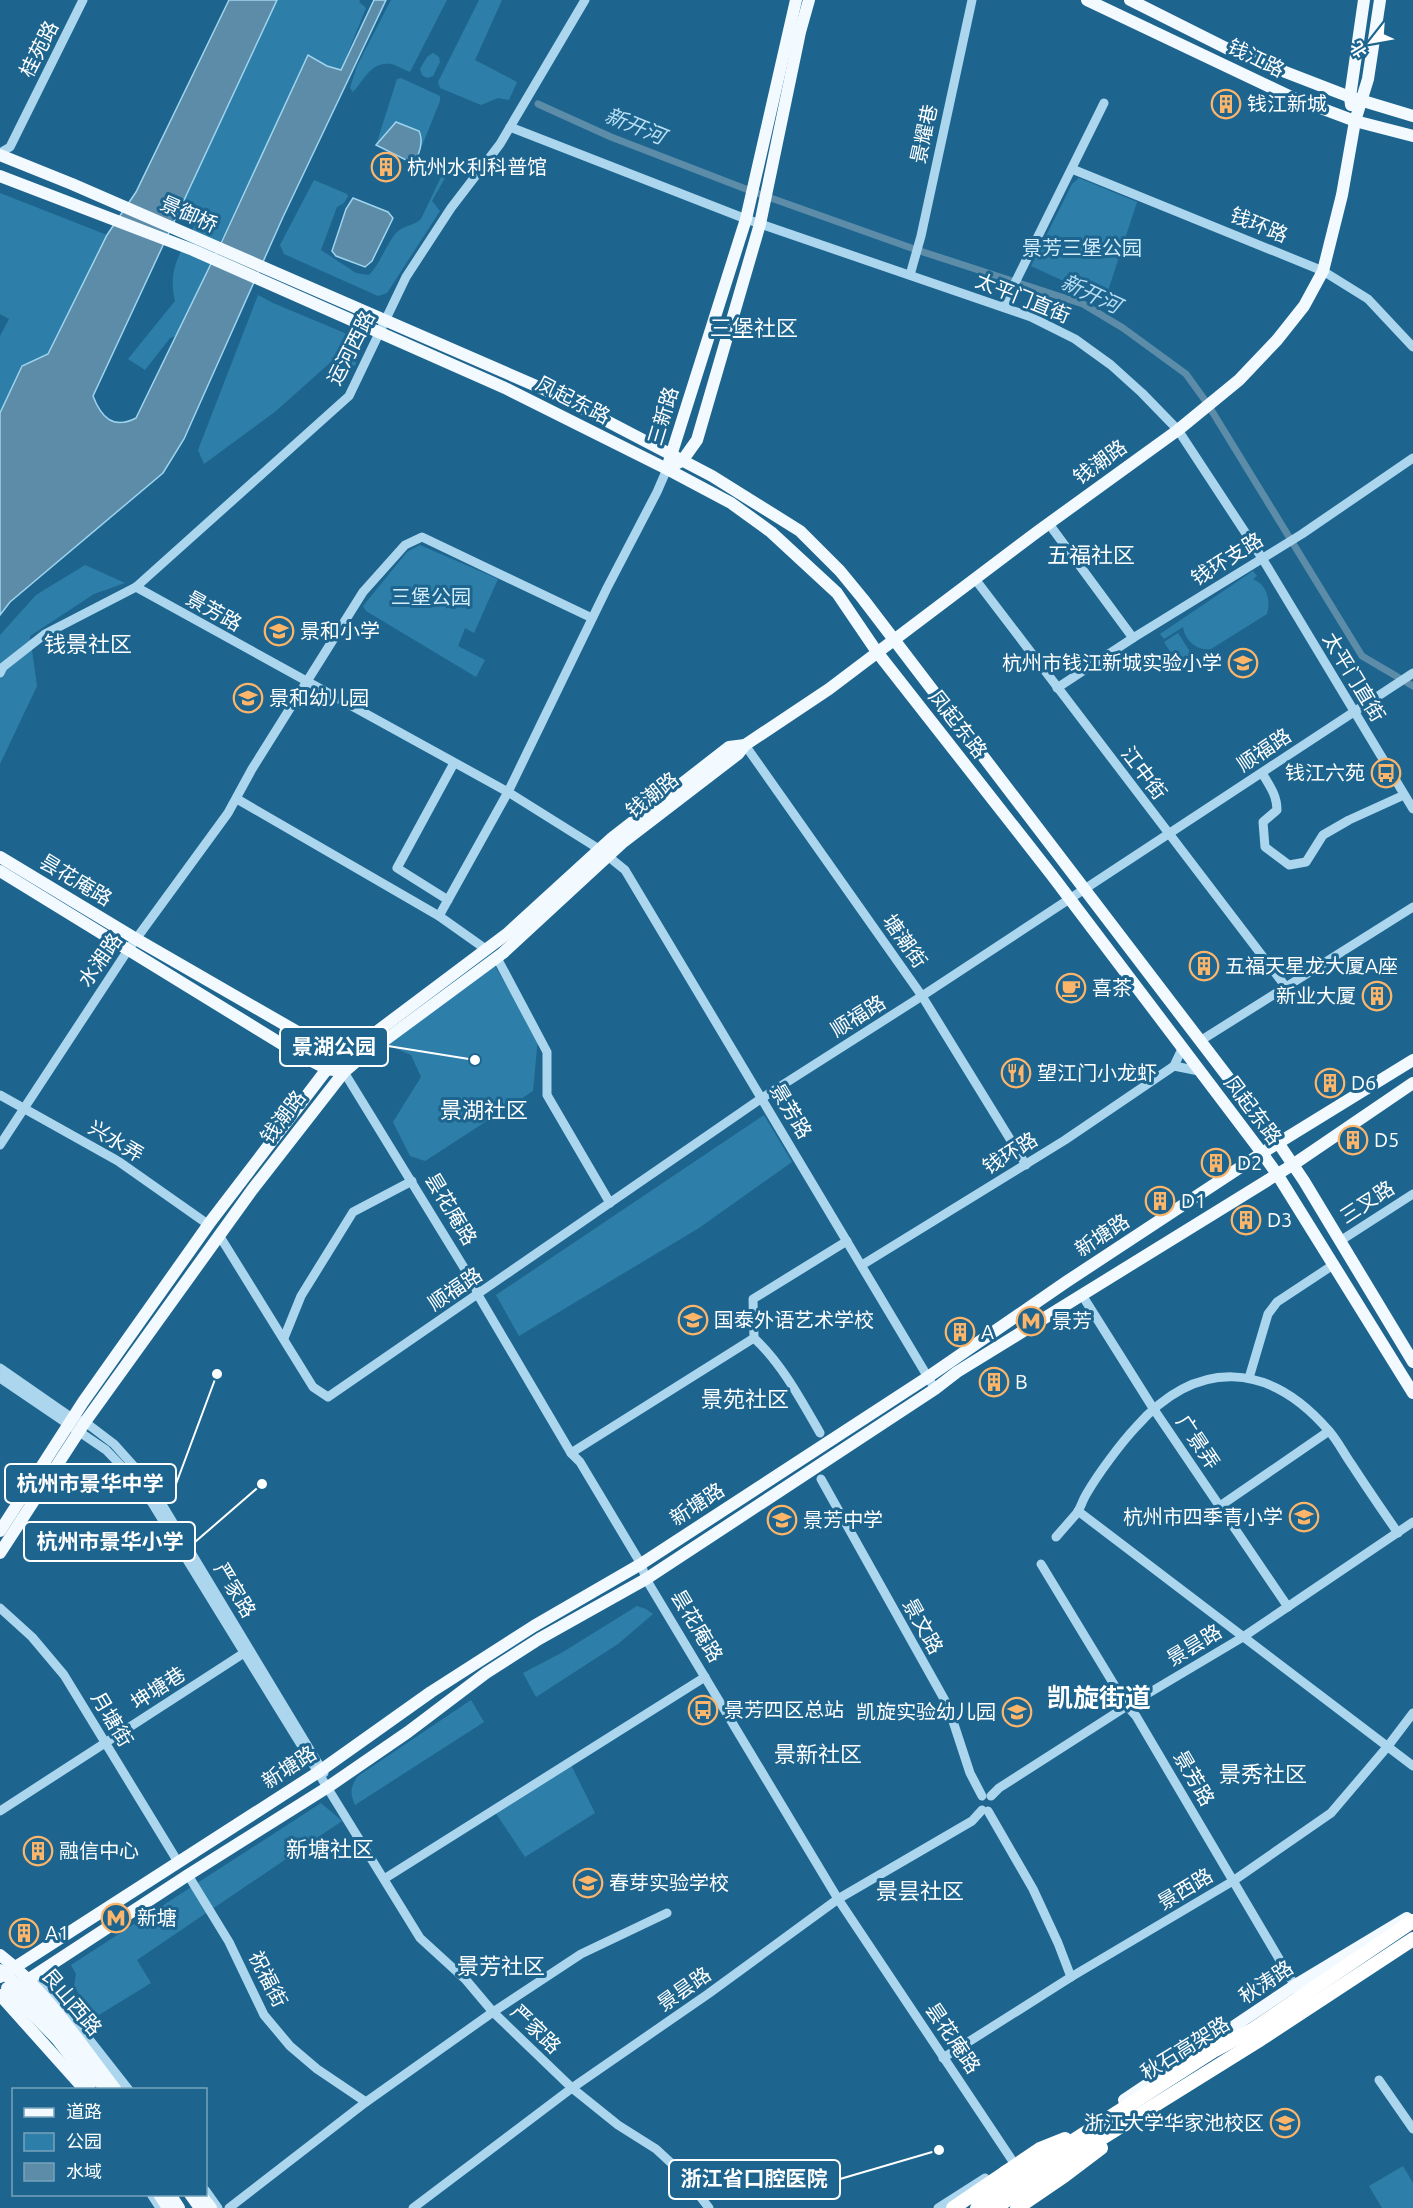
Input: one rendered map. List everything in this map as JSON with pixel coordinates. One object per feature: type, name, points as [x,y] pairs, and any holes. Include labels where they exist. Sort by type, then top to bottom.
[{"type":"highway","name":"秋石高架路","points":[[977,2208],[1034,2166],[1213,2051],[1252,2030],[1413,1921]]},
{"type":"highway","name":"秋石高架路","points":[[995,2208],[1261,2039],[1413,1939]]},
{"type":"highway","points":[[1019,2208],[1073,2170],[1140,2115]]},
{"type":"highway","points":[[953,2208],[1040,2149],[1100,2124]]},
{"type":"main road","name":"三新路","points":[[677,458],[746,219],[796,0]]},
{"type":"main road","name":"三新路","points":[[667,469],[697,440],[760,224],[800,32],[809,0]]},
{"type":"main road","name":"钱江路","points":[[1087,0],[1291,97],[1354,121],[1413,136]]},
{"type":"main road","name":"钱江路","points":[[1130,0],[1236,53],[1355,99],[1413,116]]},
{"type":"main road","name":"钱潮路","points":[[0,1553],[76,1423],[324,1095],[344,1072],[492,954],[604,853],[622,843],[738,754],[745,745],[829,688],[1178,430],[1239,380],[1277,340],[1304,306],[1323,271],[1342,195],[1354,121],[1364,0]]},
{"type":"main road","name":"钱潮路","points":[[1355,99],[1368,79],[1380,0]]},
{"type":"main road","name":"景御桥","points":[[3,152],[16,162],[72,184],[289,285]]},
{"type":"main road","name":"景御桥","points":[[3,179],[289,285]]},
{"type":"main road","name":"凤起东路","points":[[289,285],[383,326],[557,395],[720,480],[800,531],[840,571],[1086,889],[1294,1164],[1413,1362]]},
{"type":"main road","name":"凤起东路","points":[[383,326],[731,503],[771,532],[837,593],[877,652],[1069,898],[1262,1153],[1413,1393]]},
{"type":"main road","name":"昙花庵路","points":[[0,857],[128,950],[298,1054],[344,1072]]},
{"type":"main road","name":"昙花庵路","points":[[0,871],[40,888],[136,939],[315,1042],[331,1066]]},
{"type":"main road","name":"钱潮路","points":[[0,1531],[76,1423],[209,1225],[331,1066],[492,954]]},
{"type":"main road","name":"新塘路","points":[[0,1979],[177,1862],[320,1772],[430,1692],[641,1564],[928,1377],[1066,1282],[1262,1153],[1413,1060]]},
{"type":"main road","name":"新塘路","points":[[1,1996],[328,1787],[408,1732],[486,1673],[539,1639],[646,1579],[935,1389],[957,1372],[1294,1164],[1413,1083]]},
{"type":"main road","name":"秋涛路","points":[[964,2208],[1015,2165],[1172,2069],[1294,1986],[1413,1914]]},
{"type":"main road","points":[[1008,2208],[1413,1946]]},
{"type":"main road","name":"艮山西路","points":[[0,1955],[15,1967],[33,1976],[81,2042],[107,2084]]},
{"type":"main road","name":"艮山西路","points":[[0,1970],[34,2002],[107,2084]]},
{"type":"main road","name":"艮山西路","points":[[0,1979],[52,2033],[94,2088]]},
{"type":"main road","points":[[1,1996],[83,2088]]},
{"type":"main road","points":[[202,2196],[211,2208]]},
{"type":"street","name":"运河西路","points":[[0,673],[3,668],[45,634],[136,587],[349,396],[406,277],[451,208],[500,144],[585,0]]},
{"type":"street","name":"景耀巷","points":[[910,275],[921,236],[972,0]]},
{"type":"street","name":"桂苑路","points":[[3,152],[82,3]]},
{"type":"street","points":[[1003,307],[1104,103]]},
{"type":"street","name":"太平门直街","points":[[510,127],[746,219],[1030,317],[1075,339],[1111,365],[1178,430],[1262,558],[1413,809]]},
{"type":"street","name":"钱环路","points":[[1072,169],[1323,271],[1368,299],[1413,347]]},
{"type":"street","name":"钱环支路","points":[[1057,688],[1133,638],[1302,534],[1413,458]]},
{"type":"street","points":[[439,916],[508,792],[667,469]]},
{"type":"street","points":[[1049,524],[1133,638]]},
{"type":"street","name":"水湘路","points":[[0,1145],[128,950],[237,799],[252,769],[363,592],[405,545],[422,537],[592,618]]},
{"type":"street","name":"江中街","points":[[975,579],[1286,987]]},
{"type":"street","name":"景芳路","points":[[136,587],[306,683],[508,792],[604,853],[625,870],[935,1389]]},
{"type":"street","name":"顺福路","points":[[284,1338],[313,1387],[328,1397],[762,1098],[1086,889],[1413,673]]},
{"type":"street","name":"塘潮街","points":[[745,745],[922,996],[1026,1165]]},
{"type":"street","points":[[448,900],[397,868],[454,763]]},
{"type":"street","points":[[1262,773],[1276,796],[1277,804],[1277,810],[1263,822],[1265,846],[1289,865],[1306,862],[1323,835],[1349,820],[1404,795]]},
{"type":"street","points":[[237,799],[439,916],[492,954],[547,1052],[547,1095],[610,1203]]},
{"type":"street","points":[[1200,1041],[1413,907]]},
{"type":"street","points":[[1182,1049],[1174,1066],[1199,1071]]},
{"type":"street","name":"钱环路","points":[[861,1265],[1026,1165],[1174,1066]]},
{"type":"street","name":"昙花庵路","points":[[344,1072],[474,1284],[478,1295],[571,1453],[580,1462],[641,1564],[646,1579],[838,1899],[1032,2192]]},
{"type":"street","name":"兴水弄","points":[[0,1095],[118,1161],[209,1225]]},
{"type":"street","points":[[284,1338],[301,1296],[353,1212],[412,1181]]},
{"type":"street","name":"三叉路","points":[[1340,1241],[1413,1194]]},
{"type":"street","points":[[219,1235],[284,1338]]},
{"type":"street","points":[[820,1433],[786,1376],[765,1348],[754,1338],[753,1299],[847,1241]]},
{"type":"street","points":[[1249,1378],[1268,1314],[1277,1302],[1333,1264]]},
{"type":"street","name":"广景弄","points":[[1082,1295],[1154,1408],[1288,1607]]},
{"type":"street","points":[[571,1453],[754,1338]]},
{"type":"street","name":"严家路","points":[[0,1368],[76,1423],[114,1457],[152,1503],[320,1772]]},
{"type":"street","points":[[1056,1537],[1078,1511],[1087,1492],[1134,1429],[1154,1408],[1177,1391],[1206,1379],[1232,1376],[1249,1378],[1286,1393],[1329,1431],[1398,1533]]},
{"type":"street","name":"严家路","points":[[0,1378],[114,1444],[140,1473],[157,1496],[328,1787],[420,1938],[466,1980],[493,2012],[572,2088],[618,2125],[656,2149],[683,2174],[709,2208]]},
{"type":"street","points":[[1220,1506],[1329,1431]]},
{"type":"street","name":"景文路","points":[[821,1479],[948,1706],[970,1773],[986,1796]]},
{"type":"street","points":[[1078,1511],[1413,1766]]},
{"type":"street","name":"景昙路","points":[[986,1796],[1127,1706],[1244,1637],[1413,1522]]},
{"type":"street","name":"景芳路","points":[[1041,1564],[1127,1706],[1136,1716],[1311,2013]]},
{"type":"street","name":"月塘街","points":[[0,1608],[44,1650],[64,1675],[177,1862]]},
{"type":"street","name":"坤塘巷","points":[[0,1811],[244,1653]]},
{"type":"street","points":[[384,1879],[705,1677]]},
{"type":"street","name":"景西路","points":[[943,2058],[1071,1977],[1233,1881],[1331,1813],[1413,1713]]},
{"type":"street","points":[[985,1810],[995,1805],[986,1796],[979,1800],[979,1806],[985,1810],[1033,1889],[1071,1977]]},
{"type":"street","name":"景昙路","points":[[413,2208],[572,2088],[708,1994],[838,1899],[972,1821],[985,1810]]},
{"type":"street","name":"祝福街","points":[[188,1875],[229,1942],[264,2015],[290,2046],[304,2058],[366,2102]]},
{"type":"street","points":[[229,2208],[366,2102],[493,2012],[581,1954],[667,1913]]},
{"type":"street","points":[[33,1976],[127,2088]]},
{"type":"street","points":[[61,2063],[75,2088]]},
{"type":"street","points":[[1379,2080],[1413,2129]]},
{"type":"street","points":[[938,2208],[1015,2165]]},
{"type":"street","points":[[207,2192],[218,2208]]},
{"type":"street","points":[[1019,2208],[1032,2192]]},
{"type":"green space","points":[[277,0],[360,0],[359,2],[366,8],[341,70],[308,56],[176,336],[170,338],[145,370],[128,359],[175,301],[174,269],[181,250],[197,221],[178,214]]},
{"type":"green space","points":[[391,0],[447,0],[410,72],[396,65],[378,65],[369,72],[353,92],[350,88],[357,66]]},
{"type":"green space","points":[[479,0],[502,0],[475,60],[517,82],[509,100],[498,98],[481,105],[440,88],[438,82]]},
{"type":"green space","points":[[433,53],[439,57],[440,62],[433,76],[427,78],[422,75],[420,69],[427,57]]},
{"type":"green space","points":[[401,78],[440,96],[415,163],[419,149],[393,124],[376,145],[397,79]]},
{"type":"green space","points":[[442,175],[446,176],[432,201],[440,211],[387,293],[378,296],[284,254],[280,245],[314,180],[348,196],[344,203],[337,207],[321,250],[356,273],[369,275],[396,233],[421,219]]},
{"type":"green space","name":"景芳三堡公园","points":[[1079,178],[1137,202],[1105,300],[1031,266],[1072,184]]},
{"type":"green space","points":[[0,193],[107,235],[48,355],[21,366],[0,413],[0,336],[9,319],[0,314]]},
{"type":"green space","points":[[258,295],[359,339],[361,346],[355,366],[333,360],[276,411],[204,464],[198,450]]},
{"type":"green space","name":"三堡公园","points":[[420,545],[498,579],[474,633],[465,628],[458,646],[485,660],[476,677],[366,611],[363,606],[407,552]]},
{"type":"green space","points":[[85,565],[125,583],[94,594],[30,636],[37,686],[0,764],[0,635],[36,595]]},
{"type":"green space","points":[[1253,571],[1257,576],[1253,579],[1262,585],[1267,594],[1267,614],[1211,649],[1192,644],[1183,627],[1164,639],[1160,634]]},
{"type":"green space","points":[[1178,633],[1194,658],[1180,667],[1164,642]]},
{"type":"green space","points":[[493,963],[538,1037],[533,1091],[425,1161],[410,1156],[393,1122],[421,1077],[411,1055],[381,1042]]},
{"type":"green space","points":[[764,1115],[792,1162],[699,1228],[519,1336],[496,1295]]},
{"type":"green space","points":[[637,1606],[653,1614],[618,1644],[536,1697],[523,1673],[563,1652]]},
{"type":"green space","points":[[471,1700],[484,1722],[355,1805],[352,1790],[353,1783],[358,1776]]},
{"type":"green space","points":[[571,1765],[595,1813],[525,1857],[495,1812]]},
{"type":"green space","points":[[321,1803],[342,1821],[137,1960],[151,1983],[94,2018],[74,1986],[76,1974],[71,1965]]},
{"type":"green space","points":[[1403,2166],[1413,2183],[1413,2208],[1382,2208],[1369,2186]]},
{"type":"water","points":[[229,0],[277,0],[93,396],[104,415],[114,422],[121,423],[136,418],[223,239],[308,55],[327,66],[341,70],[374,0],[386,0],[283,217],[184,439],[163,473],[10,602],[0,615],[0,413],[22,366],[48,354],[107,235],[136,192]]},
{"type":"water","points":[[396,122],[419,131],[421,143],[414,164],[376,145]]},
{"type":"water","points":[[353,198],[388,212],[393,218],[372,261],[365,267],[336,256],[332,251],[346,209]]},
{"type":"waterway","name":"新开河","points":[[538,104],[611,137],[751,191],[917,250],[1083,304],[1123,328],[1186,374],[1207,403],[1362,656],[1413,686]]},
{"type":"place","name":"钱江新城","points":[[1226,104]]},
{"type":"place","name":"杭州水利科普馆","points":[[386,167]]},
{"type":"place","name":"景和小学","points":[[279,631]]},
{"type":"place","name":"杭州市钱江新城实验小学","points":[[1243,663]]},
{"type":"place","name":"景和幼儿园","points":[[248,698]]},
{"type":"place","name":"钱江六苑","points":[[1386,773]]},
{"type":"place","name":"五福天星龙大厦A座","points":[[1204,966]]},
{"type":"place","name":"喜茶","points":[[1071,988]]},
{"type":"place","name":"新业大厦","points":[[1377,996]]},
{"type":"place","name":"景湖公园","points":[[475,1060]]},
{"type":"place","name":"望江门小龙虾","points":[[1016,1073]]},
{"type":"place","name":"D6","points":[[1330,1083]]},
{"type":"place","name":"D5","points":[[1353,1140]]},
{"type":"place","name":"D2","points":[[1216,1163]]},
{"type":"place","name":"D1","points":[[1160,1201]]},
{"type":"place","name":"D3","points":[[1246,1220]]},
{"type":"place","name":"国泰外语艺术学校","points":[[693,1320]]},
{"type":"place","name":"景芳","points":[[1031,1321]]},
{"type":"place","name":"A","points":[[960,1332]]},
{"type":"place","name":"杭州市景华中学","points":[[217,1374]]},
{"type":"place","name":"B","points":[[994,1382]]},
{"type":"place","name":"杭州市景华小学","points":[[262,1484]]},
{"type":"place","name":"杭州市四季青小学","points":[[1304,1517]]},
{"type":"place","name":"景芳中学","points":[[782,1520]]},
{"type":"place","name":"景芳四区总站","points":[[703,1710]]},
{"type":"place","name":"凯旋实验幼儿园","points":[[1017,1712]]},
{"type":"place","name":"融信中心","points":[[38,1851]]},
{"type":"place","name":"春芽实验学校","points":[[588,1883]]},
{"type":"place","name":"新塘","points":[[116,1918]]},
{"type":"place","name":"A1","points":[[24,1933]]},
{"type":"place","name":"浙江大学华家池校区","points":[[1285,2123]]},
{"type":"place","name":"浙江省口腔医院","points":[[939,2150]]},
{"type":"district","name":"三堡社区","points":[[754,328]]},
{"type":"district","name":"五福社区","points":[[1091,555]]},
{"type":"district","name":"钱景社区","points":[[88,644]]},
{"type":"district","name":"景湖社区","points":[[484,1110]]},
{"type":"district","name":"景苑社区","points":[[745,1399]]},
{"type":"district","name":"凯旋街道","points":[[1099,1698]]},
{"type":"district","name":"景新社区","points":[[818,1754]]},
{"type":"district","name":"景秀社区","points":[[1263,1774]]},
{"type":"district","name":"新塘社区","points":[[330,1849]]},
{"type":"district","name":"景昙社区","points":[[920,1891]]},
{"type":"district","name":"景芳社区","points":[[501,1966]]}]
